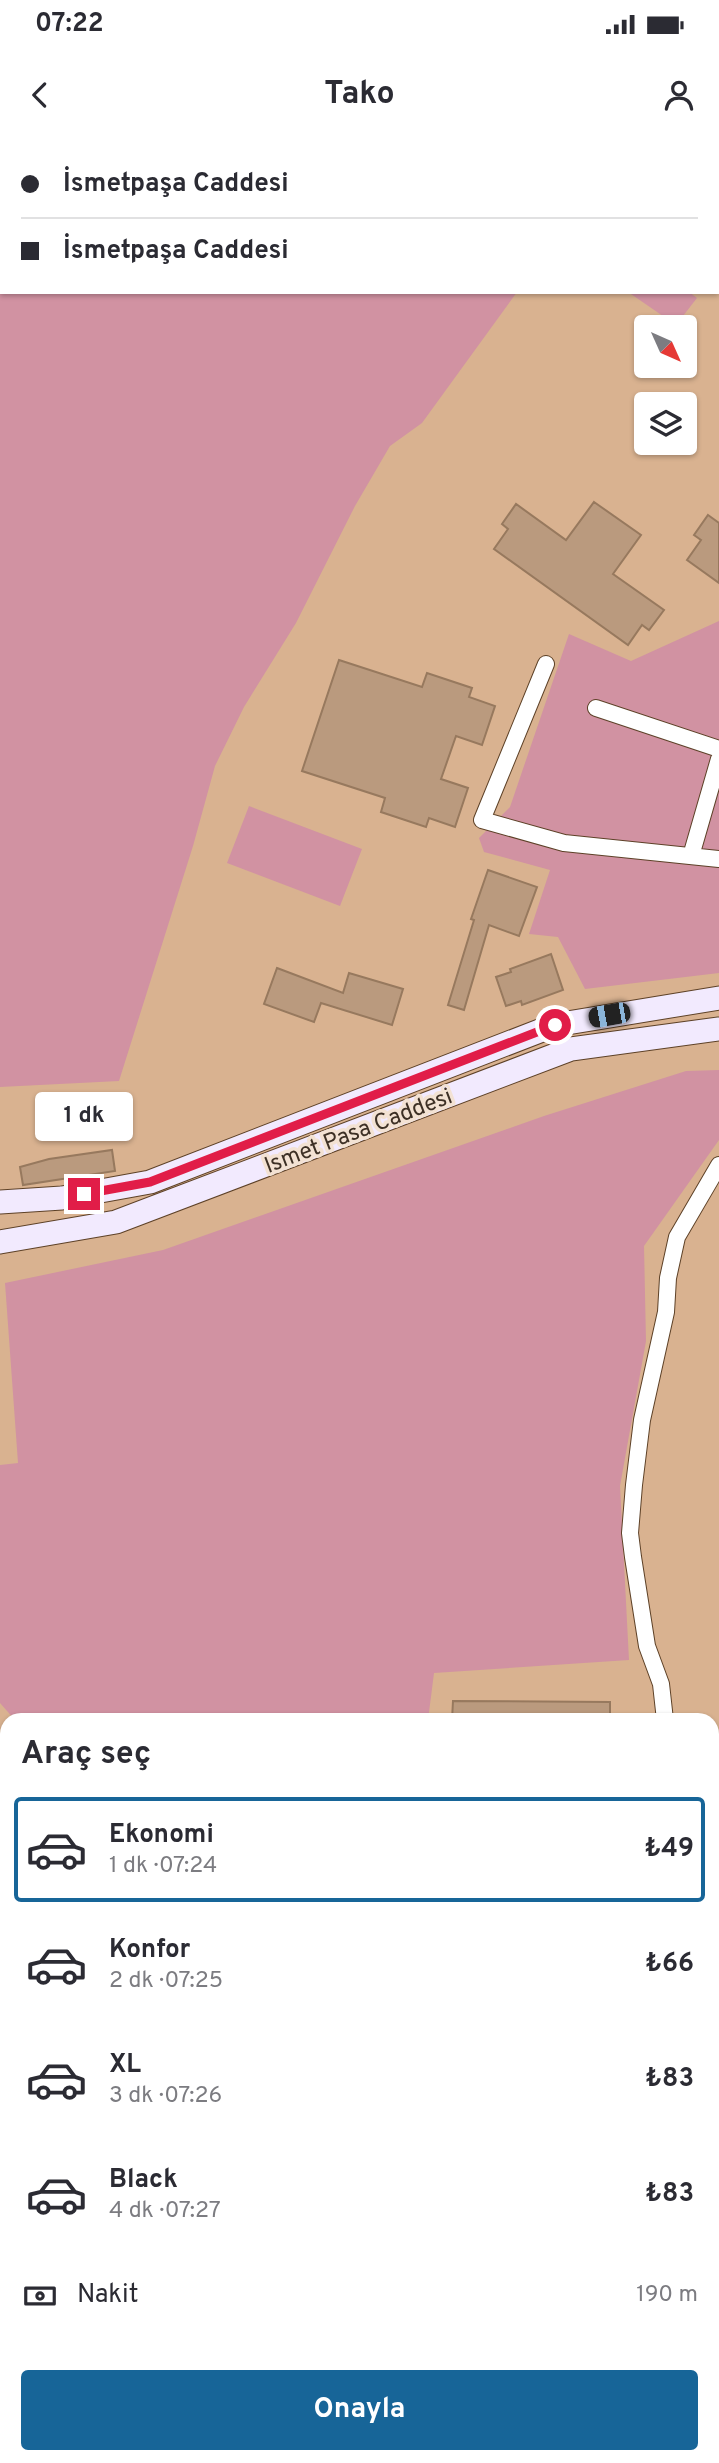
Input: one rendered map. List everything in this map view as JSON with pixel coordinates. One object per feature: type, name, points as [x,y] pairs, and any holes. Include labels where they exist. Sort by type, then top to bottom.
[{"type":"main road","points":[[0,1202],[62,1198],[150,1182],[555,1025],[719,998]]},
{"type":"main road","name":"Ismet Pasa Caddesi","points":[[0,1242],[116,1222],[571,1049],[719,1029]]},
{"type":"street","points":[[546,664],[482,820],[564,843],[719,859]]},
{"type":"street","points":[[596,708],[719,748]]},
{"type":"street","points":[[691,856],[719,759]]},
{"type":"street","points":[[664,1713],[661,1684],[647,1646],[633,1557],[630,1533],[634,1485],[642,1420],[666,1312],[668,1278],[677,1237],[719,1165]]},
{"type":"shaded area","points":[[0,294],[719,294],[719,1713],[0,1713]]},
{"type":"shaded area","points":[[0,294],[516,294],[422,423],[390,446],[355,506],[296,623],[244,707],[215,766],[193,846],[119,1081],[0,1087]]},
{"type":"shaded area","points":[[631,294],[692,294],[697,298],[684,315],[661,315]]},
{"type":"shaded area","points":[[719,621],[719,973],[585,989],[558,937],[529,934],[550,870],[484,852],[479,838],[510,807],[569,634],[631,661]]},
{"type":"shaded area","points":[[249,806],[362,849],[340,906],[227,863]]},
{"type":"shaded area","points":[[719,1070],[719,1140],[644,1246],[646,1341],[620,1486],[629,1660],[434,1673],[429,1713],[9,1713],[0,1703],[0,1465],[18,1463],[5,1283],[163,1250],[544,1116],[686,1071]]},
{"type":"building","points":[[594,502],[641,535],[613,574],[664,610],[649,630],[642,625],[628,645],[494,549],[508,529],[502,524],[516,504],[566,540]]},
{"type":"building","points":[[708,515],[719,523],[719,583],[687,560],[701,540],[694,535]]},
{"type":"building","points":[[339,660],[422,687],[427,673],[472,688],[469,697],[495,706],[482,745],[456,736],[441,779],[468,788],[455,827],[429,818],[426,827],[381,812],[385,798],[302,771]]},
{"type":"building","points":[[488,870],[537,887],[519,936],[489,925],[464,1010],[448,1005],[474,920],[471,919]]},
{"type":"building","points":[[551,954],[563,990],[522,1005],[521,1001],[506,1006],[496,977]]},
{"type":"building","points":[[277,968],[343,993],[349,973],[403,989],[392,1025],[321,1003],[314,1022],[264,1004]]},
{"type":"building","points":[[112,1150],[115,1171],[23,1185],[20,1167],[49,1159]]},
{"type":"building","points":[[453,1701],[610,1702],[610,1713],[452,1713]]},
{"type":"route","points":[[84,1194],[150,1182],[555,1025]]}]
